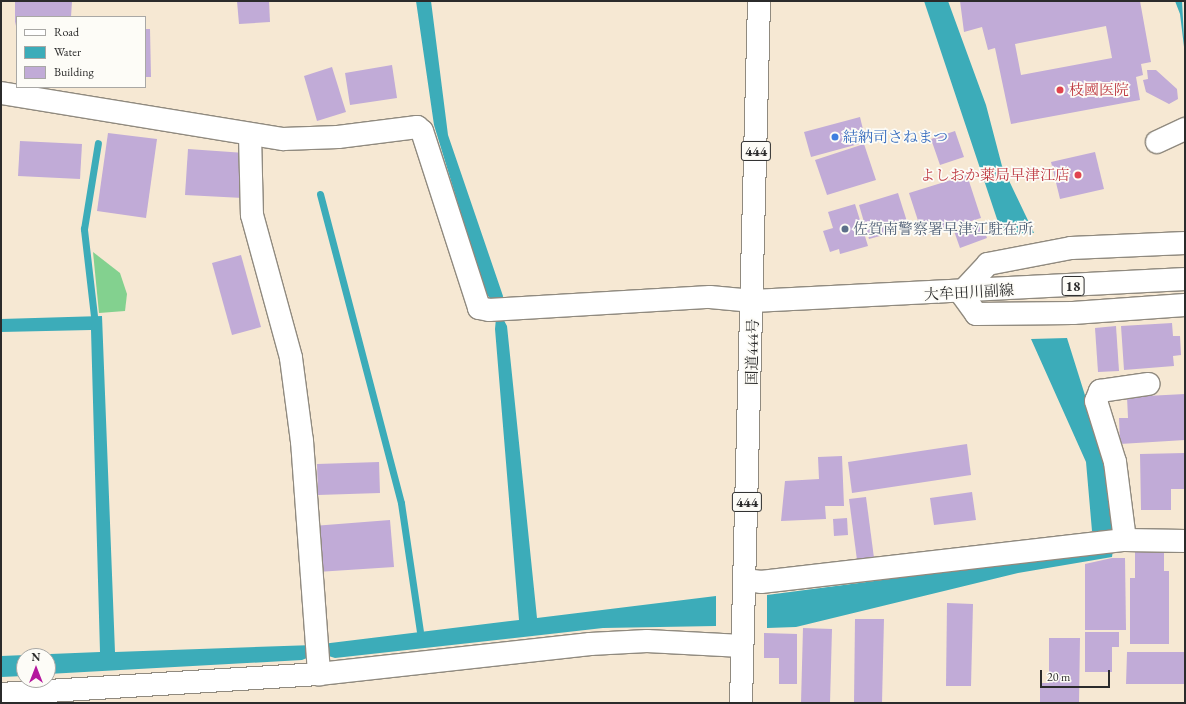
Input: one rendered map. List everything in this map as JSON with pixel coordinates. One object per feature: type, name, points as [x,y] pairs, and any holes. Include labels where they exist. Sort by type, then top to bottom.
[{"type":"main road","name":"国道444号","points":[[740,703],[753,301],[759,1]]},
{"type":"main road","points":[[1,93],[250,135],[252,215],[259,250],[291,358],[299,418],[318,657]]},
{"type":"main road","name":"大牟田川副線","points":[[250,135],[338,137],[411,126],[422,131],[479,308],[498,310],[710,297],[753,301],[961,293],[1185,279]]},
{"type":"main road","points":[[1157,142],[1185,129]]},
{"type":"main road","points":[[1185,243],[1071,248],[988,264],[961,293],[976,314],[1073,313],[1185,306]]},
{"type":"main road","points":[[1125,540],[1115,462],[1096,401],[1100,391],[1148,384]]},
{"type":"main road","points":[[744,580],[761,582],[1125,540],[1185,540]]},
{"type":"main road","points":[[1,694],[318,657],[647,641],[742,646]]},
{"type":"green space","points":[[93,252],[120,273],[127,294],[125,311],[99,313]]},
{"type":"water","points":[[416,1],[431,1],[448,135],[503,296],[501,315],[507,326],[537,618],[716,596],[716,626],[603,628],[335,658],[319,653],[302,660],[56,674],[56,654],[100,652],[91,330],[1,332],[1,319],[102,316],[115,652],[314,645],[519,620],[495,329],[497,307],[485,292],[434,125]]},
{"type":"water","points":[[924,1],[948,1],[986,105],[1002,166],[1034,233],[1002,234]]},
{"type":"water","points":[[1175,1],[1182,1],[1185,55],[1180,14]]},
{"type":"water","points":[[1067,338],[1100,443],[1116,531],[1092,531],[1086,462],[1031,339]]},
{"type":"water","points":[[1113,550],[1112,557],[1018,573],[796,627],[767,628],[767,595]]},
{"type":"water","points":[[16,655],[16,676],[1,677],[1,656]]},
{"type":"building","points":[[15,1],[72,1],[71,16],[16,16],[15,26]]},
{"type":"building","points":[[237,1],[269,1],[270,22],[239,24]]},
{"type":"building","points":[[960,1],[1140,1],[1151,62],[1141,64],[1143,75],[1136,77],[1140,100],[1011,124],[995,48],[988,50],[982,27],[964,32]],"holes":[[[1106,26],[1112,58],[1021,75],[1015,44]]]},
{"type":"building","points":[[146,29],[150,29],[151,77],[146,77]]},
{"type":"building","points":[[392,65],[397,98],[350,105],[345,73]]},
{"type":"building","points":[[332,67],[346,112],[317,121],[304,76]]},
{"type":"building","points":[[1147,70],[1156,70],[1177,89],[1178,99],[1169,104],[1146,92],[1143,80],[1148,79]]},
{"type":"building","name":"結納司さねまつ","points":[[860,117],[866,142],[811,157],[804,132]]},
{"type":"building","points":[[955,131],[964,157],[940,165],[931,139]]},
{"type":"building","points":[[108,133],[157,139],[146,218],[97,211]]},
{"type":"building","points":[[20,141],[82,144],[80,179],[18,176]]},
{"type":"building","points":[[864,144],[876,180],[827,195],[815,160]]},
{"type":"building","points":[[188,149],[245,153],[243,198],[185,195]]},
{"type":"building","name":"よしおか薬局早津江店","points":[[1095,152],[1104,189],[1060,199],[1051,162]]},
{"type":"building","points":[[967,175],[981,218],[923,236],[909,193]]},
{"type":"building","points":[[898,193],[909,228],[869,239],[859,205]]},
{"type":"building","name":"佐賀南警察署早津江駐在所","points":[[855,204],[868,246],[840,254],[839,249],[830,252],[823,231],[833,228],[828,212]]},
{"type":"building","points":[[981,222],[987,238],[960,248],[954,231]]},
{"type":"building","points":[[241,255],[261,327],[232,335],[212,263]]},
{"type":"building","points":[[1172,323],[1173,336],[1180,336],[1181,355],[1173,356],[1174,366],[1124,370],[1121,326]]},
{"type":"building","points":[[1116,326],[1119,371],[1098,372],[1095,328]]},
{"type":"building","points":[[1185,394],[1185,440],[1120,444],[1119,418],[1128,418],[1127,397]]},
{"type":"building","points":[[967,444],[971,475],[852,493],[848,462]]},
{"type":"building","points":[[1185,453],[1185,489],[1171,489],[1171,510],[1141,510],[1140,454]]},
{"type":"building","points":[[842,456],[844,506],[825,506],[826,519],[781,521],[785,481],[819,479],[818,457]]},
{"type":"building","points":[[379,462],[380,493],[318,495],[317,464]]},
{"type":"building","points":[[972,492],[976,520],[934,525],[930,498]]},
{"type":"building","points":[[866,497],[874,558],[857,560],[849,499]]},
{"type":"building","points":[[847,518],[848,535],[834,536],[833,519]]},
{"type":"building","points":[[390,520],[394,567],[317,572],[313,526]]},
{"type":"building","points":[[1135,550],[1164,550],[1164,571],[1169,571],[1169,644],[1130,644],[1130,578],[1135,578]]},
{"type":"building","points":[[1112,558],[1125,558],[1126,630],[1085,630],[1085,564]]},
{"type":"building","points":[[947,603],[973,604],[971,686],[946,686]]},
{"type":"building","points":[[855,619],[884,619],[882,703],[854,703]]},
{"type":"building","points":[[803,628],[832,629],[830,703],[801,703]]},
{"type":"building","points":[[1085,632],[1119,632],[1119,647],[1112,647],[1112,672],[1085,672]]},
{"type":"building","points":[[764,633],[797,634],[797,684],[779,684],[779,658],[764,658]]},
{"type":"building","points":[[1049,638],[1080,638],[1079,703],[1040,703],[1040,683],[1049,683]]},
{"type":"building","points":[[1127,652],[1185,652],[1185,684],[1126,684]]},
{"type":"waterway","points":[[94,316],[84,229],[98,143]]},
{"type":"waterway","points":[[320,194],[401,503],[420,631]]},
{"type":"place","name":"枝國医院","points":[[1060,90]]},
{"type":"place","name":"結納司さねまつ","points":[[835,137]]},
{"type":"place","name":"よしおか薬局早津江店","points":[[1078,175]]},
{"type":"place","name":"佐賀南警察署早津江駐在所","points":[[845,229]]}]
